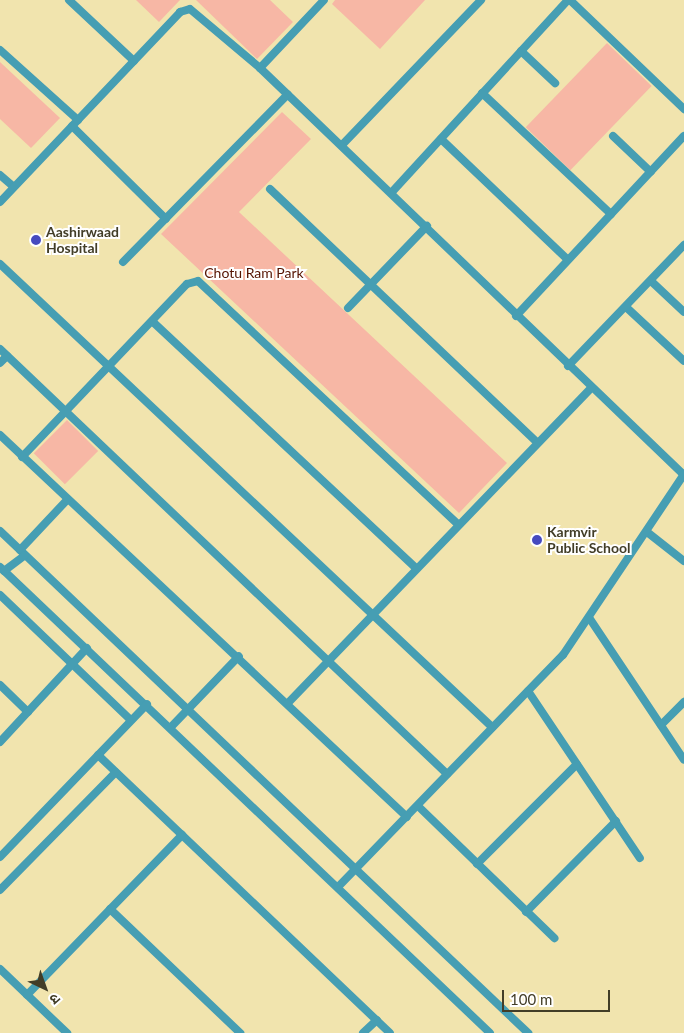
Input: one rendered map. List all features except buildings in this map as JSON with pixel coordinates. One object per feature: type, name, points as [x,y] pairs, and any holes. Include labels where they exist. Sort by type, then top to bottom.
[{"type":"street","points":[[69,0],[134,61]]},
{"type":"street","points":[[260,68],[324,0]]},
{"type":"street","points":[[342,145],[481,0]]},
{"type":"street","points":[[392,192],[569,0],[684,109]]},
{"type":"street","points":[[0,202],[180,12],[190,9],[288,94],[392,192],[568,366],[684,474],[590,619],[528,691],[338,887]]},
{"type":"street","points":[[0,50],[75,123],[166,219]]},
{"type":"street","points":[[521,51],[555,83]]},
{"type":"street","points":[[123,262],[288,94]]},
{"type":"street","points":[[482,94],[611,214]]},
{"type":"street","points":[[613,136],[651,172]]},
{"type":"street","points":[[516,316],[684,136]]},
{"type":"street","points":[[440,139],[568,260]]},
{"type":"street","points":[[0,175],[14,187]]},
{"type":"street","points":[[270,189],[536,442]]},
{"type":"street","points":[[348,308],[427,226]]},
{"type":"street","points":[[568,366],[684,245]]},
{"type":"street","points":[[0,264],[112,365],[371,617],[492,728]]},
{"type":"street","points":[[22,457],[112,365],[187,284],[198,280],[458,524]]},
{"type":"street","points":[[650,281],[684,312]]},
{"type":"street","points":[[626,307],[684,361]]},
{"type":"street","points":[[153,322],[416,568]]},
{"type":"street","points":[[0,349],[447,774]]},
{"type":"street","points":[[0,363],[7,356]]},
{"type":"street","points":[[288,703],[536,442],[591,388]]},
{"type":"street","points":[[0,436],[67,500],[239,656],[407,817]]},
{"type":"street","points":[[67,500],[23,552],[2,569],[171,727],[490,1033]]},
{"type":"street","points":[[0,531],[528,1033]]},
{"type":"street","points":[[647,532],[684,561]]},
{"type":"street","points":[[0,595],[131,720]]},
{"type":"street","points":[[590,619],[684,760]]},
{"type":"street","points":[[0,742],[74,665],[87,648]]},
{"type":"street","points":[[171,727],[239,656]]},
{"type":"street","points":[[0,685],[28,712]]},
{"type":"street","points":[[528,691],[640,858]]},
{"type":"street","points":[[661,726],[684,702]]},
{"type":"street","points":[[0,857],[146,704]]},
{"type":"street","points":[[98,755],[390,1033]]},
{"type":"street","points":[[477,864],[577,764]]},
{"type":"street","points":[[0,890],[116,772]]},
{"type":"street","points":[[418,806],[554,938]]},
{"type":"street","points":[[526,912],[616,821]]},
{"type":"street","points":[[27,995],[182,835]]},
{"type":"street","points":[[110,909],[240,1033]]},
{"type":"street","points":[[0,970],[67,1033]]},
{"type":"street","points":[[363,1033],[376,1020]]},
{"type":"green space","points":[[136,0],[180,0],[159,22]]},
{"type":"green space","points":[[196,0],[270,0],[293,22],[257,59]]},
{"type":"green space","points":[[335,0],[425,0],[380,49],[332,4]]},
{"type":"green space","points":[[607,43],[652,86],[570,170],[526,127]]},
{"type":"green space","points":[[0,62],[60,118],[31,148],[0,119]]},
{"type":"green space","name":"Chotu Ram Park","points":[[282,112],[311,139],[239,212],[507,463],[459,513],[161,234]]},
{"type":"green space","points":[[67,420],[98,451],[65,484],[34,453]]},
{"type":"place","name":"Aashirwaad Hospital","points":[[36,240]]},
{"type":"place","name":"Karmvir Public School","points":[[537,540]]}]
